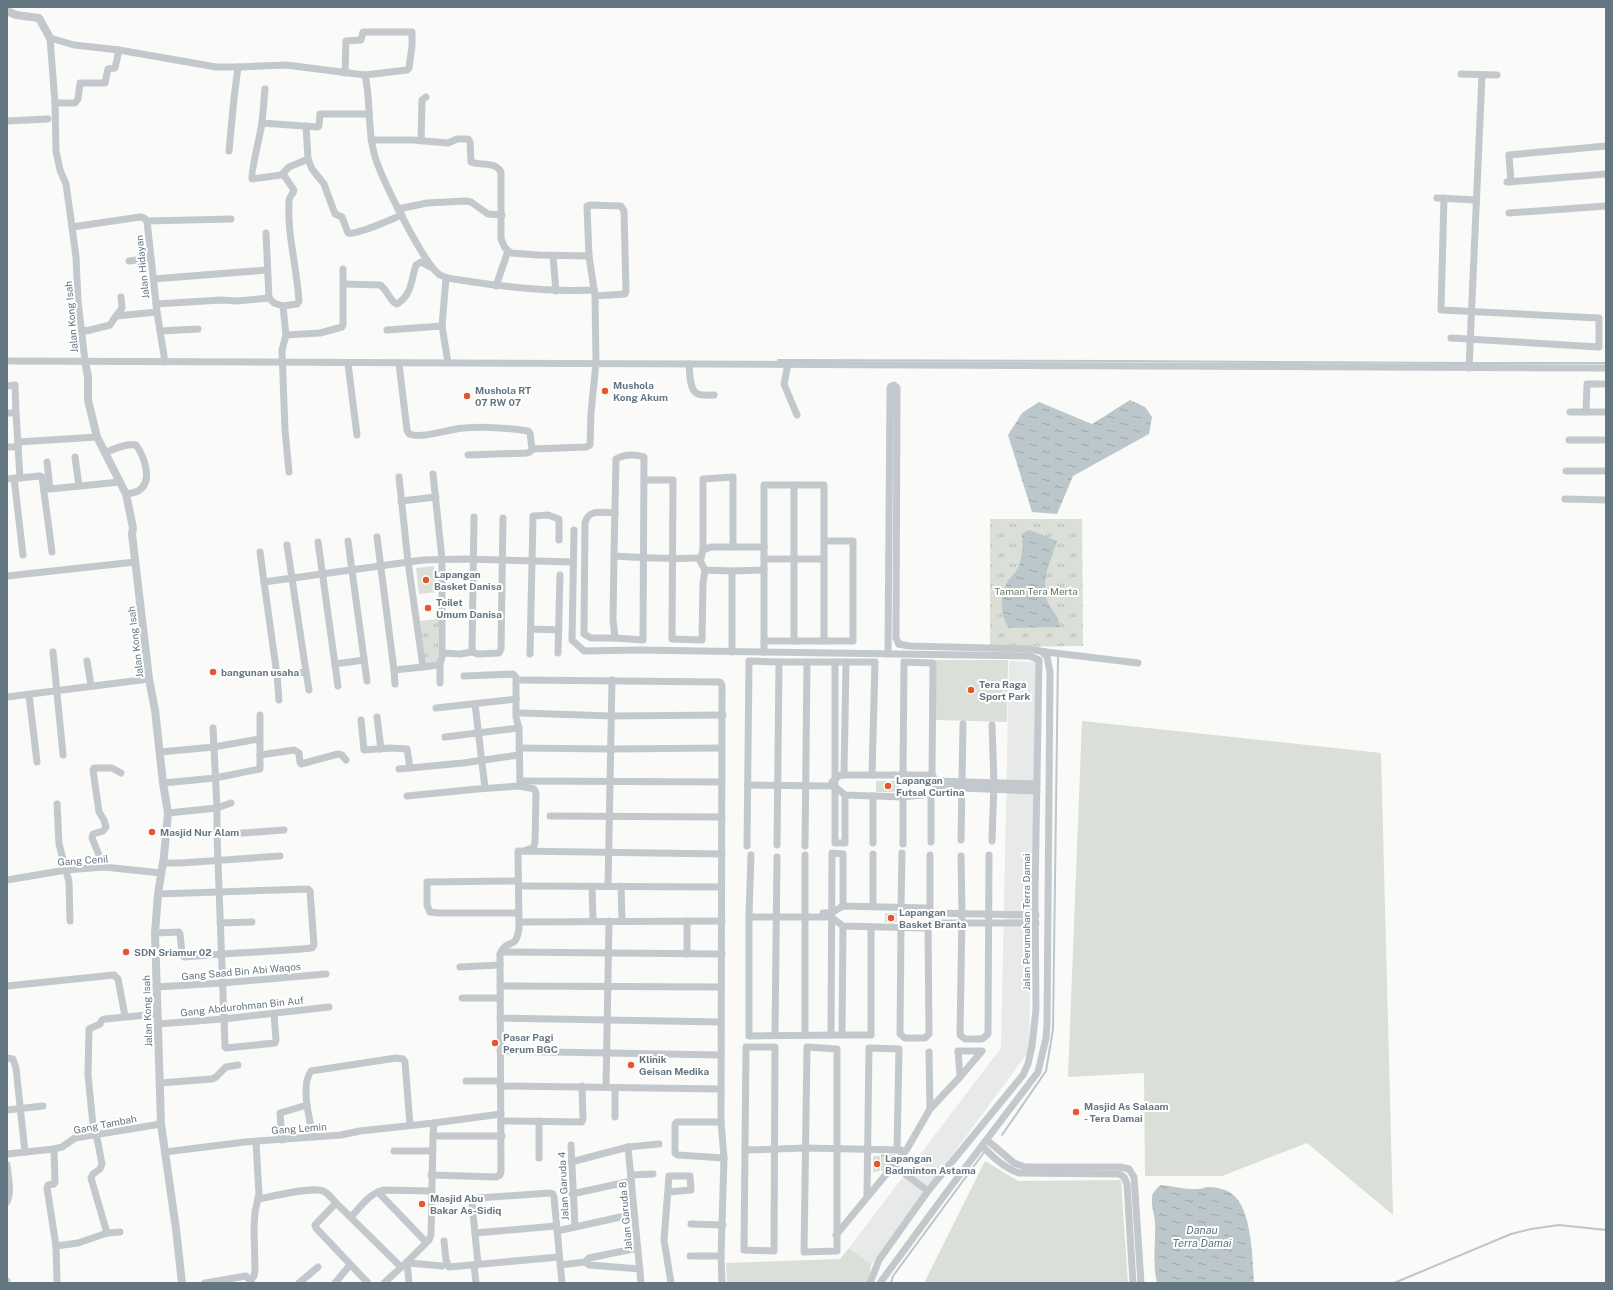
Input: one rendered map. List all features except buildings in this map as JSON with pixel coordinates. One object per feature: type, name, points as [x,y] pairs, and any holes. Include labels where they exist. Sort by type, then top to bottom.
[{"type":"street","name":"Jalan Kong Isah","points":[[7,11],[16,15],[33,16],[41,20],[50,38],[57,156],[60,170],[66,184],[76,257],[78,301],[88,377],[88,400],[97,437],[106,452],[112,468],[126,494],[134,528],[132,534],[135,562],[149,679],[155,710],[168,813],[158,894],[155,933],[156,987],[161,1124],[182,1283]]},
{"type":"street","points":[[50,38],[74,45],[119,50],[201,65],[238,67],[286,65],[345,73],[365,75],[407,70],[409,68],[412,46],[412,32],[363,32],[361,40],[346,41],[345,73]]},
{"type":"street","points":[[55,103],[75,103],[78,99],[80,83],[105,83],[108,69],[115,68],[119,50]]},
{"type":"street","points":[[229,152],[238,67]]},
{"type":"street","points":[[1461,74],[1497,75]]},
{"type":"street","points":[[365,75],[371,140],[378,167],[400,212],[432,267],[439,275],[446,278],[523,289],[594,293],[624,294],[626,292],[622,207],[587,206],[589,256],[594,293],[596,363],[591,413],[590,445],[586,447],[532,449],[527,453],[468,455]]},
{"type":"street","points":[[1469,365],[1482,75]]},
{"type":"street","points":[[265,89],[262,123],[251,178],[254,180],[283,174],[289,167],[308,160]]},
{"type":"street","points":[[421,141],[422,101],[426,97]]},
{"type":"street","points":[[262,123],[318,126],[319,116],[321,114],[369,114]]},
{"type":"street","points":[[7,121],[48,119]]},
{"type":"street","points":[[306,126],[308,160],[312,169],[324,184],[335,214],[342,217],[348,233],[371,227],[400,212],[427,203],[466,201],[474,204],[484,212],[502,215]]},
{"type":"street","points":[[371,140],[448,143],[457,139],[469,140],[471,162],[492,165],[500,169],[502,172],[501,239],[502,244],[508,251],[516,254],[589,256]]},
{"type":"street","points":[[1606,146],[1509,155],[1509,182],[1606,174]]},
{"type":"street","points":[[266,233],[269,298],[274,303],[284,306],[297,304],[299,300],[289,213],[289,199],[294,193],[294,190],[283,174]]},
{"type":"street","points":[[1451,338],[1599,347],[1599,318],[1441,310],[1441,198],[1476,200]]},
{"type":"street","points":[[1509,213],[1606,206]]},
{"type":"street","name":"Jalan Hidayan","points":[[72,227],[140,217],[147,221],[157,312],[165,362]]},
{"type":"street","points":[[147,221],[231,219]]},
{"type":"street","points":[[496,286],[508,251]]},
{"type":"street","points":[[553,256],[556,291]]},
{"type":"street","points":[[129,260],[151,258]]},
{"type":"street","points":[[344,284],[380,285],[384,288],[391,300],[397,304],[406,296],[410,288],[416,265],[421,262],[432,267]]},
{"type":"street","points":[[286,335],[320,333],[342,327],[344,284],[343,269]]},
{"type":"street","points":[[153,279],[267,270]]},
{"type":"street","points":[[446,278],[442,326],[448,363]]},
{"type":"street","points":[[81,329],[86,331],[110,325],[122,308],[121,297]]},
{"type":"street","points":[[156,304],[221,300],[237,301],[269,298]]},
{"type":"street","points":[[284,306],[286,335],[282,350],[282,363],[285,430],[289,472]]},
{"type":"street","points":[[116,316],[157,312]]},
{"type":"street","points":[[387,330],[442,326]]},
{"type":"street","points":[[160,331],[198,329]]},
{"type":"street","points":[[7,361],[348,364],[596,363],[1469,365],[1606,368]]},
{"type":"street","points":[[348,364],[356,435]]},
{"type":"street","points":[[399,364],[407,430],[409,434],[415,435],[462,428],[526,430],[530,432],[532,449]]},
{"type":"street","points":[[689,364],[695,392],[699,395],[714,395]]},
{"type":"street","points":[[788,364],[784,384],[797,415]]},
{"type":"street","points":[[1586,412],[1587,384],[1606,384]]},
{"type":"street","points":[[7,386],[15,385],[18,444],[14,478],[24,555]]},
{"type":"street","points":[[888,654],[890,388],[894,385],[897,388],[896,638],[899,644]]},
{"type":"street","points":[[7,413],[16,412]]},
{"type":"street","points":[[1570,412],[1606,412]]},
{"type":"street","points":[[7,447],[18,444],[97,437]]},
{"type":"street","points":[[1568,440],[1606,440]]},
{"type":"street","points":[[106,452],[132,444],[136,445],[141,453],[145,463],[145,483],[138,491],[126,494]]},
{"type":"street","points":[[615,513],[591,513],[587,516],[585,523],[584,634],[591,638],[643,640],[644,457],[630,455],[616,459],[615,513],[614,556],[613,620],[615,638]]},
{"type":"street","points":[[75,457],[79,486]]},
{"type":"street","points":[[47,462],[50,489],[120,482]]},
{"type":"street","points":[[1566,471],[1606,471]]},
{"type":"street","points":[[433,474],[442,559],[442,653],[440,663],[440,683]]},
{"type":"street","points":[[14,478],[40,476],[44,479],[52,552]]},
{"type":"street","points":[[399,477],[408,562],[423,668]]},
{"type":"street","points":[[645,480],[673,480],[672,638],[702,640],[703,583],[705,570],[700,561],[703,550],[703,479],[733,477],[733,547]]},
{"type":"street","points":[[764,652],[764,485],[824,485],[824,641]]},
{"type":"street","points":[[794,485],[794,641]]},
{"type":"street","points":[[402,501],[436,497]]},
{"type":"street","points":[[1565,499],[1606,500]]},
{"type":"street","points":[[530,654],[533,516],[548,515],[560,519],[559,540]]},
{"type":"street","points":[[472,652],[474,517]]},
{"type":"street","points":[[442,653],[460,654],[472,652],[478,654],[499,654],[501,649],[503,518]]},
{"type":"street","points":[[574,530],[572,640],[584,651],[638,650],[1030,656],[1039,660],[1046,652]]},
{"type":"street","points":[[377,537],[395,684]]},
{"type":"street","points":[[348,541],[367,681]]},
{"type":"street","points":[[764,641],[853,641],[853,541],[824,541]]},
{"type":"street","points":[[318,542],[338,686]]},
{"type":"street","points":[[287,545],[309,690]]},
{"type":"street","points":[[703,550],[711,547],[764,547]]},
{"type":"street","points":[[260,552],[280,700]]},
{"type":"street","points":[[614,556],[673,559],[701,558]]},
{"type":"street","points":[[264,582],[408,562],[442,559],[573,562]]},
{"type":"street","points":[[764,559],[824,559]]},
{"type":"street","points":[[7,576],[135,562]]},
{"type":"street","points":[[705,570],[764,570]]},
{"type":"street","points":[[732,571],[732,652]]},
{"type":"street","points":[[558,653],[560,575]]},
{"type":"street","points":[[531,629],[559,630]]},
{"type":"street","points":[[888,654],[899,644]]},
{"type":"street","points":[[899,644],[909,646],[1033,649],[1046,652],[1138,663]]},
{"type":"street","points":[[53,652],[63,755]]},
{"type":"street","name":"Jalan Perumahan Terra Damai","points":[[880,1283],[1038,1072],[1046,1038],[1050,672],[1046,652]]},
{"type":"street","points":[[335,664],[364,660]]},
{"type":"street","name":"Jalan Perumahan Terra Damai","points":[[870,1283],[878,1260],[928,1191],[1023,1075],[1028,1064],[1032,1046],[1036,1010],[1039,660]]},
{"type":"street","points":[[87,661],[91,686]]},
{"type":"street","points":[[747,846],[749,661],[874,662],[872,775]]},
{"type":"street","points":[[777,845],[778,662]]},
{"type":"street","points":[[805,846],[807,662]]},
{"type":"street","points":[[835,662],[835,843],[845,843],[845,795]]},
{"type":"street","points":[[844,775],[846,662]]},
{"type":"street","points":[[902,775],[904,662],[933,663],[935,781],[931,794],[931,842]]},
{"type":"street","points":[[394,670],[423,668],[435,666],[440,663]]},
{"type":"street","points":[[277,675],[306,672]]},
{"type":"street","points":[[464,676],[513,674],[516,677],[516,717],[519,728],[519,751],[522,784]]},
{"type":"street","points":[[7,697],[149,679]]},
{"type":"street","points":[[522,680],[720,682],[722,685],[721,1122],[724,1158],[721,1256],[722,1283]]},
{"type":"street","points":[[608,886],[612,749],[612,680]]},
{"type":"street","points":[[29,695],[37,762]]},
{"type":"street","points":[[436,708],[516,699]]},
{"type":"street","points":[[475,704],[485,788]]},
{"type":"street","points":[[522,713],[612,716],[723,715]]},
{"type":"street","points":[[163,782],[215,778],[260,769],[260,715]]},
{"type":"street","points":[[377,717],[382,749]]},
{"type":"street","points":[[361,720],[364,750],[407,749],[410,768]]},
{"type":"street","points":[[961,840],[963,724]]},
{"type":"street","points":[[992,725],[994,787],[992,841]]},
{"type":"street","points":[[212,728],[217,808],[225,1047],[241,1047],[275,1043],[274,1014]]},
{"type":"street","points":[[445,737],[519,728]]},
{"type":"street","points":[[160,752],[214,747],[259,739]]},
{"type":"street","points":[[399,769],[482,760],[519,751],[722,748]]},
{"type":"street","points":[[260,755],[294,750],[299,752],[301,764],[338,754],[342,755],[346,760]]},
{"type":"street","points":[[104,867],[92,838],[92,834],[103,831],[106,827],[99,812],[93,770],[94,768],[112,768],[121,773]]},
{"type":"street","points":[[834,784],[840,775],[902,775],[935,781],[994,787],[1037,787]]},
{"type":"street","points":[[407,796],[522,784],[722,782]]},
{"type":"street","points":[[748,783],[834,784],[845,795],[902,797],[931,794]]},
{"type":"street","points":[[522,784],[534,789],[536,793],[535,843],[533,848],[524,851]]},
{"type":"street","points":[[873,796],[873,843]]},
{"type":"street","points":[[902,797],[903,844]]},
{"type":"street","points":[[168,813],[217,808],[231,803]]},
{"type":"street","points":[[56,804],[59,844],[69,882],[70,921]]},
{"type":"street","points":[[550,816],[722,817]]},
{"type":"street","points":[[217,835],[284,830]]},
{"type":"street","points":[[431,1175],[498,1176],[501,1172],[500,954],[505,946],[513,943],[518,938],[520,884],[518,851],[722,854]]},
{"type":"street","points":[[832,1035],[832,853],[843,854],[843,906]]},
{"type":"street","points":[[901,908],[902,853]]},
{"type":"street","points":[[873,854],[873,907]]},
{"type":"street","points":[[751,855],[749,915],[749,1036],[870,1034],[871,927]]},
{"type":"street","points":[[805,855],[805,1035]]},
{"type":"street","points":[[901,927],[900,1034],[905,1038],[925,1038],[929,1034],[931,912],[930,855]]},
{"type":"street","points":[[961,856],[962,923],[960,1035],[965,1039],[982,1039],[988,1034],[990,914],[989,855]]},
{"type":"street","points":[[163,863],[280,856]]},
{"type":"street","points":[[775,1035],[777,857]]},
{"type":"street","name":"Gang Cenil","points":[[7,880],[66,870],[104,867],[161,873]]},
{"type":"street","points":[[519,913],[430,912],[427,905],[427,882],[592,886],[721,886]]},
{"type":"street","points":[[592,886],[593,921]]},
{"type":"street","points":[[621,886],[622,921]]},
{"type":"street","points":[[155,933],[176,931],[180,933],[182,953],[184,957],[222,953],[312,948],[314,945],[310,891],[308,889],[158,894]]},
{"type":"street","points":[[749,915],[831,915],[843,906],[926,908],[931,912],[962,914],[1036,915]]},
{"type":"street","points":[[831,915],[843,926],[923,928],[930,924],[1036,923]]},
{"type":"street","points":[[606,1087],[609,921]]},
{"type":"street","points":[[687,921],[687,954]]},
{"type":"street","points":[[523,922],[722,921]]},
{"type":"street","points":[[220,923],[252,922]]},
{"type":"street","points":[[842,1035],[843,926]]},
{"type":"street","points":[[500,954],[504,952],[722,954]]},
{"type":"street","points":[[460,967],[500,965]]},
{"type":"street","name":"Gang Saad Bin Abi Waqos","points":[[156,987],[326,974]]},
{"type":"street","points":[[7,986],[116,976],[118,978],[125,1016]]},
{"type":"street","points":[[500,986],[721,987]]},
{"type":"street","points":[[462,998],[500,998]]},
{"type":"street","name":"Gang Abdurohman Bin Auf","points":[[158,1024],[274,1014],[329,1007]]},
{"type":"street","points":[[107,1232],[91,1178],[93,1174],[100,1169],[102,1164],[97,1138],[94,1135],[88,1076],[89,1029],[100,1024],[102,1020],[125,1016],[157,1014]]},
{"type":"street","points":[[500,1018],[721,1022]]},
{"type":"street","points":[[746,1047],[775,1047],[775,1149],[774,1251],[744,1250],[746,1047]]},
{"type":"street","points":[[807,1047],[837,1049],[836,1149],[837,1251],[804,1252],[807,1047]]},
{"type":"street","points":[[867,1195],[869,1048],[899,1049],[897,1150]]},
{"type":"street","points":[[500,1051],[721,1055]]},
{"type":"street","points":[[929,1052],[930,1109]]},
{"type":"street","points":[[7,1058],[13,1059],[16,1068],[25,1152]]},
{"type":"street","points":[[313,1137],[306,1092],[309,1076],[312,1071],[389,1060],[403,1059],[405,1062],[410,1126]]},
{"type":"street","points":[[160,1083],[212,1079],[226,1067],[238,1065]]},
{"type":"street","points":[[836,1235],[867,1195],[907,1149],[930,1109],[960,1077]]},
{"type":"street","points":[[466,1081],[614,1088],[721,1090]]},
{"type":"street","name":"Gang Lemin","points":[[165,1152],[256,1142],[341,1135],[360,1131],[501,1117],[539,1121],[582,1122],[582,1086]]},
{"type":"street","points":[[614,1088],[615,1117]]},
{"type":"street","points":[[282,1140],[280,1112],[307,1105]]},
{"type":"street","points":[[7,1110],[43,1106]]},
{"type":"street","points":[[539,1121],[539,1158]]},
{"type":"street","points":[[721,1122],[676,1122],[675,1153],[724,1158]]},
{"type":"street","points":[[384,1283],[401,1267],[408,1263],[431,1235],[431,1175],[434,1123]]},
{"type":"street","name":"Gang Tambah","points":[[7,1154],[54,1149],[62,1147],[75,1138],[161,1124]]},
{"type":"street","points":[[433,1136],[502,1136]]},
{"type":"street","points":[[205,1283],[246,1276],[251,1282],[254,1276],[254,1229],[255,1212],[258,1199],[256,1142]]},
{"type":"street","points":[[984,1143],[1000,1163],[1019,1173],[1119,1174],[1124,1177],[1127,1184],[1132,1283]]},
{"type":"street","points":[[984,1143],[1014,1163],[1025,1167],[1120,1167],[1129,1169],[1134,1177],[1141,1283]]},
{"type":"street","points":[[571,1162],[628,1148],[659,1144]]},
{"type":"street","name":"Jalan Garuda 4","points":[[571,1145],[572,1194],[575,1227]]},
{"type":"street","name":"Jalan Garuda 8","points":[[628,1148],[641,1283]]},
{"type":"street","points":[[745,1150],[806,1148],[867,1150],[907,1149]]},
{"type":"street","points":[[54,1149],[55,1182],[54,1184],[48,1185],[47,1188],[56,1246],[58,1283]]},
{"type":"street","points":[[394,1151],[432,1151]]},
{"type":"street","points":[[7,1165],[9,1190],[9,1198],[7,1202]]},
{"type":"street","points":[[893,1165],[928,1191]]},
{"type":"street","points":[[572,1194],[631,1178],[653,1174]]},
{"type":"street","points":[[258,1199],[281,1193],[318,1189],[325,1192],[401,1267]]},
{"type":"street","points":[[351,1217],[373,1194],[383,1190],[431,1191]]},
{"type":"street","points":[[378,1192],[426,1242]]},
{"type":"street","points":[[668,1192],[664,1240],[672,1283]]},
{"type":"street","points":[[476,1283],[475,1233],[472,1203],[478,1198],[551,1193],[554,1197],[562,1283]]},
{"type":"street","points":[[715,1194],[724,1194]]},
{"type":"street","points":[[336,1203],[315,1225],[315,1227],[368,1283]]},
{"type":"street","points":[[475,1233],[575,1227],[634,1214]]},
{"type":"street","points":[[691,1224],[723,1225]]},
{"type":"street","points":[[56,1246],[78,1243],[107,1232],[120,1232]]},
{"type":"street","points":[[444,1241],[448,1267],[560,1261],[585,1262],[589,1265],[640,1269]]},
{"type":"street","points":[[585,1262],[589,1258],[638,1248]]},
{"type":"street","points":[[690,1256],[721,1256]]},
{"type":"street","points":[[408,1263],[442,1266]]},
{"type":"street","points":[[408,1263],[409,1283]]},
{"type":"street","points":[[335,1283],[350,1265]]},
{"type":"street","points":[[299,1283],[318,1266]]},
{"type":"shaded area","points":[[1009,661],[1036,662],[1029,1051],[871,1265],[849,1248],[1001,1048]]},
{"type":"green space","name":"Taman Tera Merta","points":[[990,519],[1082,519],[1083,646],[990,647]]},
{"type":"green space","name":"Lapangan Basket Danisa","points":[[434,566],[437,592],[419,594],[416,568]]},
{"type":"green space","points":[[439,619],[438,662],[426,664],[420,621]]},
{"type":"green space","name":"Tera Raga Sport Park","points":[[936,660],[1008,660],[1007,722],[935,720]]},
{"type":"green space","points":[[1082,721],[1381,753],[1393,1215],[1307,1143],[1222,1176],[1145,1176],[1144,1073],[1068,1077]]},
{"type":"green space","name":"Lapangan Futsal Curtina","points":[[876,781],[899,781],[899,792],[876,792]]},
{"type":"green space","name":"Lapangan Basket Branta","points":[[885,913],[897,913],[897,922],[885,922]]},
{"type":"green space","points":[[881,1154],[896,1154],[884,1172],[881,1171]]},
{"type":"green space","name":"Lapangan Badminton Astama","points":[[873,1156],[880,1156],[880,1171],[873,1172]]},
{"type":"green space","points":[[985,1161],[1018,1181],[1121,1180],[1128,1283],[924,1283]]},
{"type":"green space","points":[[849,1248],[871,1265],[868,1283],[727,1283],[726,1263],[840,1259]]},
{"type":"water","points":[[1130,400],[1145,407],[1152,417],[1149,434],[1073,476],[1057,514],[1032,512],[1008,435],[1022,413],[1039,402],[1092,424]]},
{"type":"water","points":[[1029,530],[1057,541],[1045,581],[1045,589],[1049,605],[1057,618],[1060,627],[1009,628],[1002,611],[1002,598],[1005,586],[1017,570],[1020,561],[1023,542],[1022,534]]},
{"type":"water","name":"Danau Terra Damai","points":[[1161,1185],[1193,1189],[1214,1187],[1225,1190],[1234,1196],[1241,1205],[1246,1217],[1251,1245],[1254,1283],[1157,1283],[1154,1260],[1155,1221],[1152,1200],[1154,1192]]},
{"type":"waterway","points":[[778,360],[1467,363]]},
{"type":"waterway","points":[[1471,363],[1606,363]]},
{"type":"waterway","points":[[1002,1135],[1046,1071],[1053,1029],[1058,658]]},
{"type":"waterway","points":[[891,1283],[893,1276],[985,1151]]},
{"type":"waterway","points":[[1394,1283],[1511,1234],[1531,1229],[1559,1225],[1606,1230]]},
{"type":"place","name":"Mushola Kong Akum","points":[[605,391]]},
{"type":"place","name":"Mushola RT 07 RW 07","points":[[467,396]]},
{"type":"place","name":"Lapangan Basket Danisa","points":[[426,580]]},
{"type":"place","name":"Toilet Umum Danisa","points":[[428,608]]},
{"type":"place","name":"bangunan usaha","points":[[213,672]]},
{"type":"place","name":"Tera Raga Sport Park","points":[[971,690]]},
{"type":"place","name":"Lapangan Futsal Curtina","points":[[888,786]]},
{"type":"place","name":"Masjid Nur Alam","points":[[152,832]]},
{"type":"place","name":"Lapangan Basket Branta","points":[[891,918]]},
{"type":"place","name":"SDN Sriamur 02","points":[[126,952]]},
{"type":"place","name":"Pasar Pagi Perum BGC","points":[[495,1043]]},
{"type":"place","name":"Klinik Geisan Medika","points":[[631,1065]]},
{"type":"place","name":"Masjid As Salaam - Tera Damai","points":[[1076,1112]]},
{"type":"place","name":"Lapangan Badminton Astama","points":[[877,1164]]},
{"type":"place","name":"Masjid Abu Bakar As-Sidiq","points":[[422,1204]]}]
